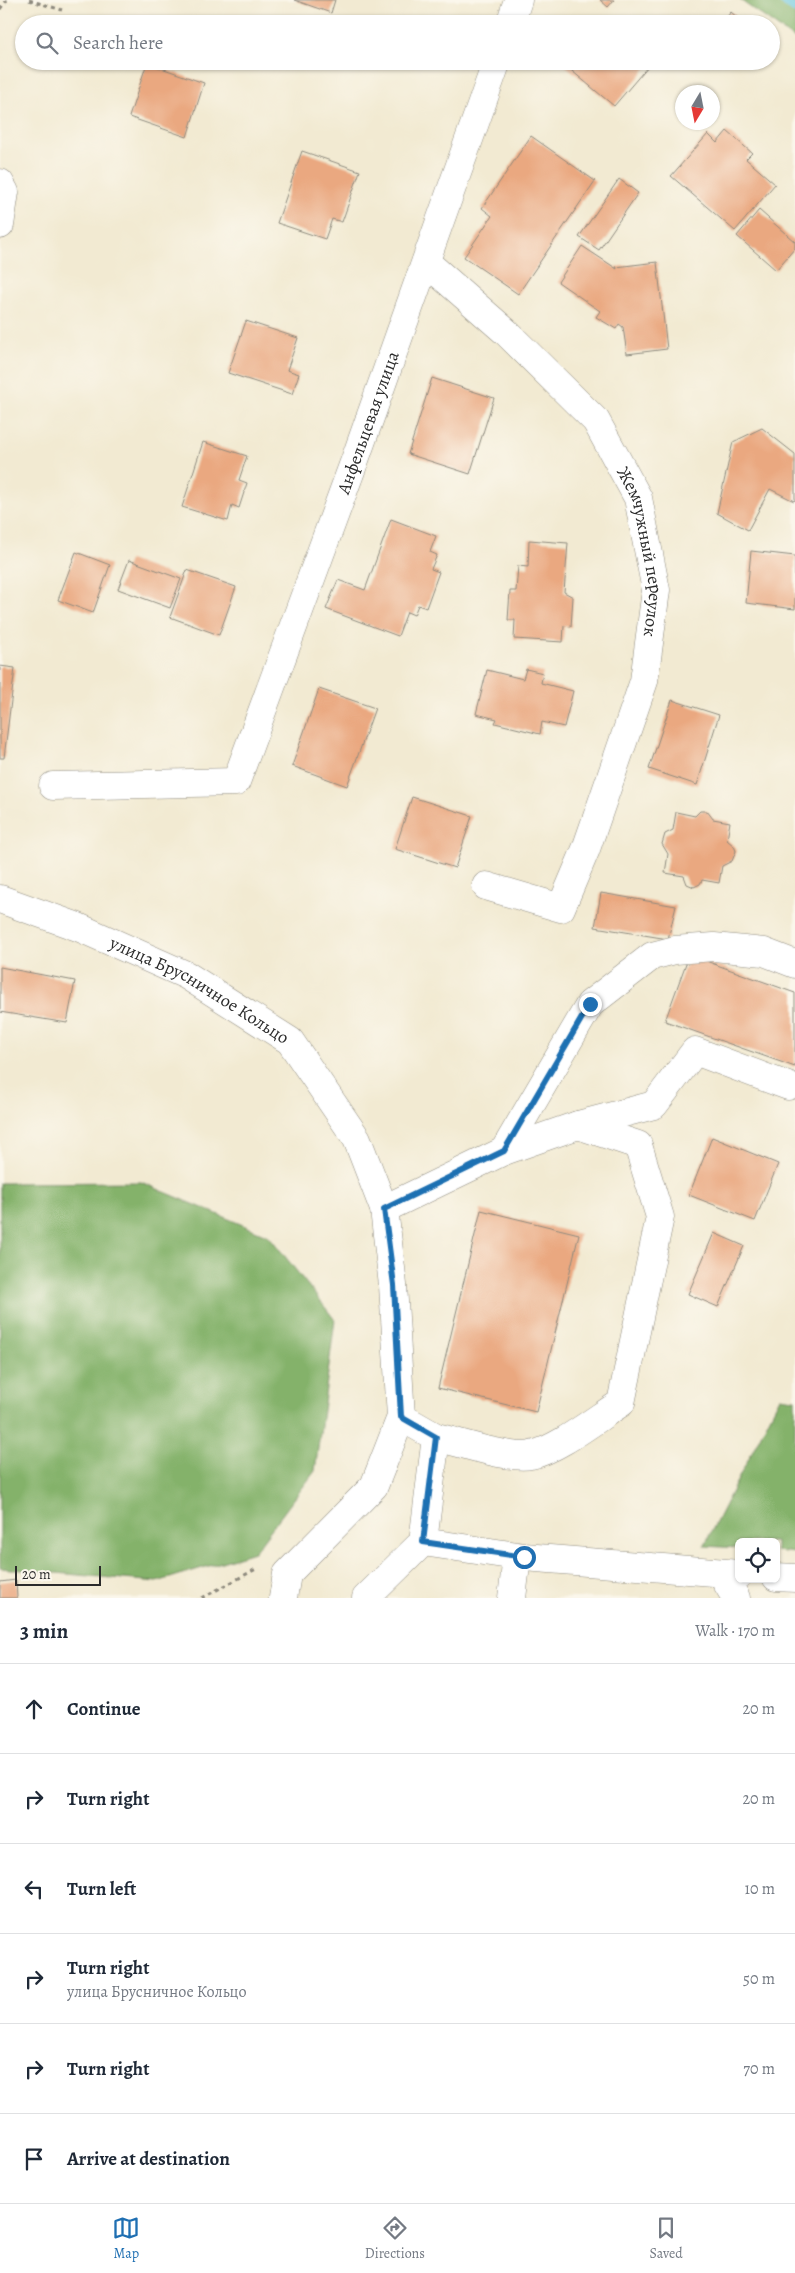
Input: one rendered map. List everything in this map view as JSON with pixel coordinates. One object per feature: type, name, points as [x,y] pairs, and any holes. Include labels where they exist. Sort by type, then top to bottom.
[{"type":"street","points":[[513,15],[518,0]]},
{"type":"street","name":"Анфельцевая улица","points":[[53,786],[236,782],[426,262],[493,70]]},
{"type":"street","points":[[0,183],[4,192],[0,225]]},
{"type":"street","name":"Жемчужный переулок","points":[[426,262],[506,332],[596,421],[638,498],[656,590],[644,681],[586,849],[561,908],[486,886]]},
{"type":"street","name":"улица Брусничное Кольцо","points":[[0,899],[78,927],[186,974],[290,1041],[358,1139],[384,1209],[394,1285],[401,1417],[374,1486],[287,1574],[283,1598]]},
{"type":"street","points":[[504,1151],[590,1004],[652,956],[674,950],[714,947],[764,952],[795,964]]},
{"type":"street","points":[[384,1209],[504,1151],[578,1125],[654,1105],[696,1051],[788,1086]]},
{"type":"street","points":[[401,1417],[436,1437],[506,1454],[530,1456],[561,1442],[620,1403],[660,1217],[638,1145],[578,1125]]},
{"type":"street","points":[[366,1598],[423,1542],[436,1437]]},
{"type":"street","points":[[423,1542],[517,1557],[730,1574],[736,1598]]},
{"type":"street","points":[[512,1598],[517,1557]]},
{"type":"street","points":[[780,1577],[795,1578]]},
{"type":"path","points":[[0,9],[7,0]]},
{"type":"path","points":[[29,0],[62,10]]},
{"type":"path","points":[[202,1598],[256,1569]]},
{"type":"green space","points":[[740,0],[795,0],[795,39],[780,28],[780,15],[761,15]]},
{"type":"green space","points":[[141,1182],[269,1236],[335,1320],[315,1471],[254,1552],[157,1582],[0,1568],[0,1183]]},
{"type":"green space","points":[[780,1397],[795,1399],[795,1553],[780,1551],[780,1538],[735,1538],[735,1548],[704,1546]]},
{"type":"building","points":[[294,0],[335,0],[331,13]]},
{"type":"building","points":[[600,0],[614,0],[608,7]]},
{"type":"building","points":[[145,70],[167,70],[204,83],[187,137],[129,117]]},
{"type":"building","points":[[571,70],[645,70],[614,106]]},
{"type":"building","points":[[727,131],[752,153],[746,159],[775,184],[735,231],[671,176],[708,134],[717,143]]},
{"type":"building","points":[[531,136],[595,181],[518,294],[464,257],[492,216],[482,208]]},
{"type":"building","points":[[302,151],[360,171],[342,222],[332,219],[325,239],[277,223]]},
{"type":"building","points":[[619,179],[638,193],[599,250],[579,237]]},
{"type":"building","points":[[759,210],[795,242],[795,248],[776,270],[737,236]]},
{"type":"building","points":[[582,246],[617,269],[616,267],[657,262],[667,349],[627,354],[623,327],[619,324],[616,329],[596,317],[600,311],[558,282]]},
{"type":"building","points":[[246,321],[298,338],[287,370],[299,374],[292,394],[228,373]]},
{"type":"building","points":[[432,378],[494,398],[470,474],[408,454]]},
{"type":"building","points":[[762,428],[795,454],[795,500],[770,489],[748,530],[717,513],[733,442]]},
{"type":"building","points":[[203,442],[247,456],[239,480],[247,483],[239,508],[232,505],[228,521],[182,507]]},
{"type":"building","points":[[391,519],[436,536],[430,552],[437,555],[431,569],[439,572],[426,608],[418,605],[414,615],[407,612],[398,636],[326,609],[338,580],[365,590]]},
{"type":"building","points":[[529,540],[568,543],[564,592],[573,597],[571,627],[564,626],[563,642],[514,639],[515,620],[508,620],[510,591],[516,591],[518,566],[528,567]]},
{"type":"building","points":[[751,551],[795,556],[795,609],[746,603]]},
{"type":"building","points":[[76,552],[110,565],[93,613],[58,600]]},
{"type":"building","points":[[129,560],[181,579],[170,608],[118,589]]},
{"type":"building","points":[[187,570],[236,587],[219,635],[170,617]]},
{"type":"building","points":[[0,666],[15,668],[4,758],[0,758]]},
{"type":"building","points":[[526,669],[543,673],[541,683],[573,691],[564,727],[542,722],[540,734],[495,723],[497,719],[476,714],[487,670],[523,679]]},
{"type":"building","points":[[319,689],[375,708],[347,786],[292,766]]},
{"type":"building","points":[[672,700],[719,715],[697,785],[649,769]]},
{"type":"building","points":[[412,797],[472,816],[455,868],[395,849]]},
{"type":"building","points":[[700,811],[707,811],[713,819],[730,822],[727,840],[734,846],[736,851],[732,861],[722,866],[719,883],[702,880],[700,884],[694,887],[687,884],[684,876],[665,873],[668,854],[662,844],[665,834],[673,830],[676,812],[695,816]]},
{"type":"building","points":[[601,893],[676,906],[668,939],[595,927]]},
{"type":"building","points":[[689,955],[795,993],[795,1067],[665,1021]]},
{"type":"building","points":[[0,967],[75,981],[67,1023],[0,1012]]},
{"type":"building","points":[[712,1137],[778,1164],[755,1221],[689,1195]]},
{"type":"building","points":[[481,1210],[579,1234],[536,1412],[438,1388]]},
{"type":"building","points":[[714,1233],[744,1246],[718,1307],[688,1294]]},
{"type":"building","points":[[16,1580],[17,1598],[0,1598],[0,1582]]},
{"type":"waterway","points":[[782,0],[795,9]]},
{"type":"route","points":[[524,1557],[423,1542],[436,1437],[401,1417],[394,1285],[384,1209],[504,1151],[590,1004]]}]
